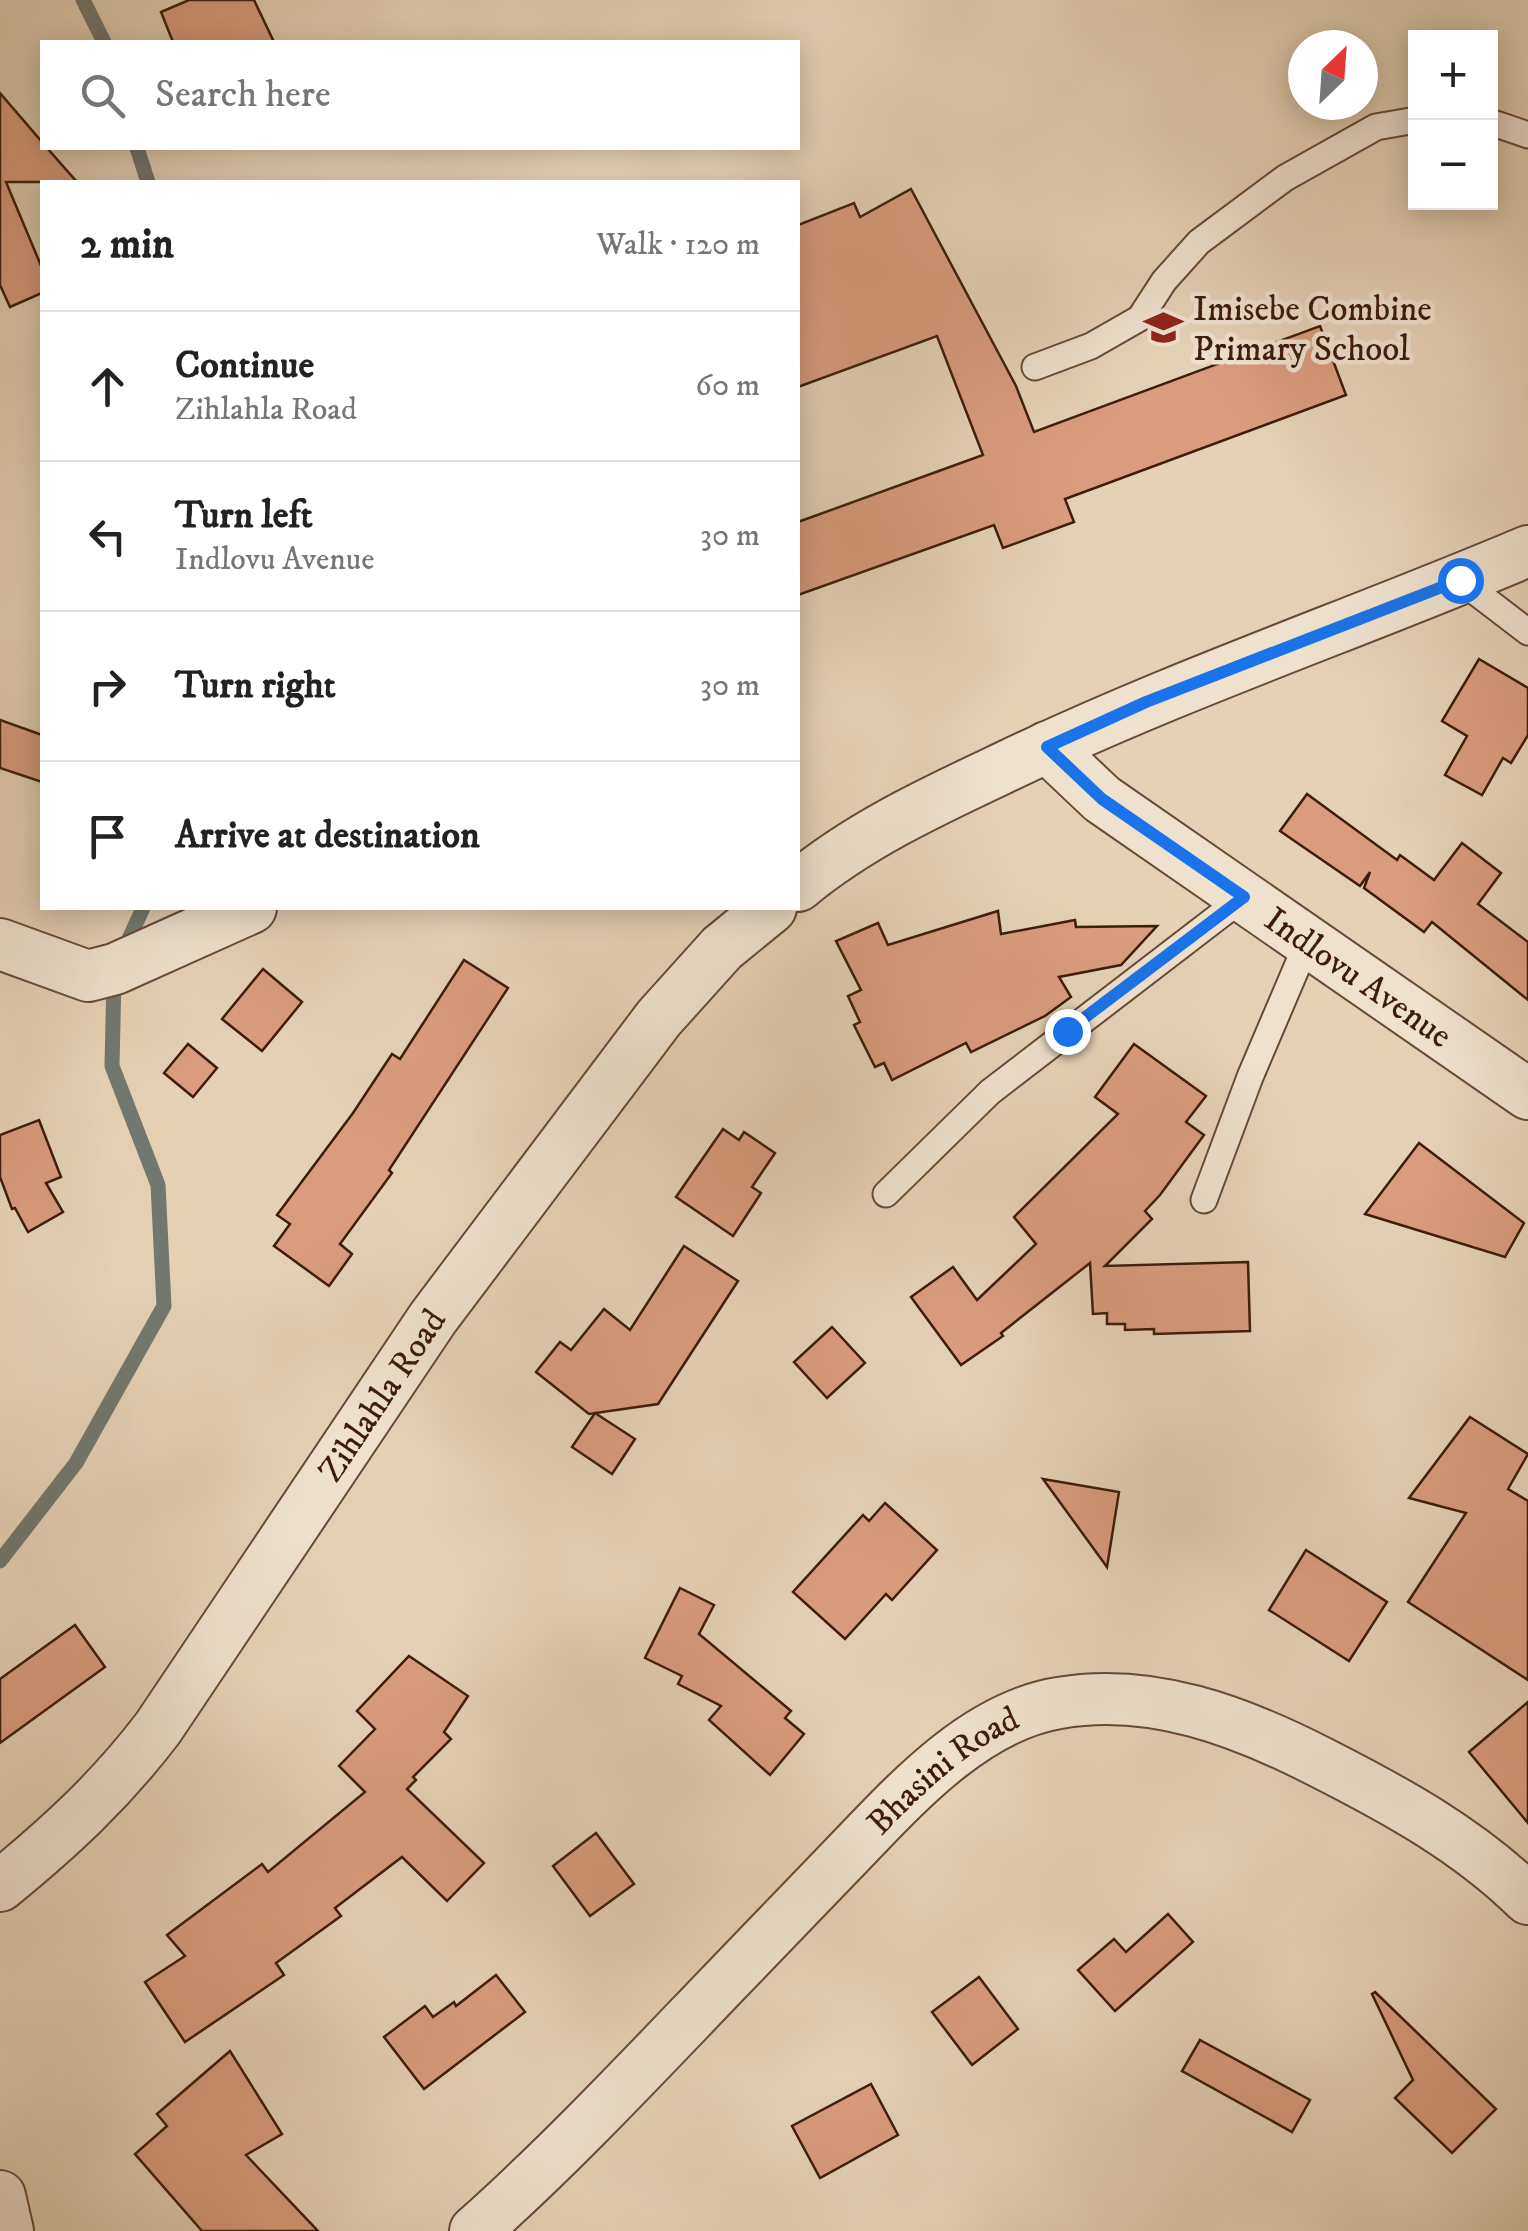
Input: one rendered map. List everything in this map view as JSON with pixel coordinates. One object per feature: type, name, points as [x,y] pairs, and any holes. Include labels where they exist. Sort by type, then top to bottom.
[{"type":"street","points":[[807,869],[953,792],[1146,702],[1528,551]]},
{"type":"street","name":"Indlovu Avenue","points":[[1047,747],[1102,799],[1528,1094]]},
{"type":"street","points":[[0,944],[88,976],[115,969],[248,910]]},
{"type":"street","name":"Zihlahla Road","points":[[0,1886],[69,1829],[123,1774],[445,1302],[659,1018],[722,948],[769,910]]},
{"type":"street","name":"Bhasini Road","points":[[475,2231],[900,1801],[950,1756],[978,1737],[1006,1721],[1058,1703],[1117,1700],[1171,1704],[1242,1725],[1371,1788],[1448,1833],[1528,1898]]},
{"type":"street","points":[[0,2196],[8,2231]]},
{"type":"lane","points":[[1035,367],[1091,346],[1140,318],[1164,281],[1198,242],[1286,178],[1376,127],[1408,121]]},
{"type":"lane","points":[[1498,125],[1528,135]]},
{"type":"lane","points":[[1460,580],[1528,632]]},
{"type":"lane","points":[[886,1194],[990,1092],[1244,897]]},
{"type":"lane","points":[[1204,1200],[1250,1076],[1308,941]]},
{"type":"building","points":[[189,0],[254,0],[273,40],[172,40],[161,12]]},
{"type":"building","points":[[0,93],[40,140],[40,150],[49,150],[75,180],[6,182],[40,263],[40,294],[10,307],[0,285]]},
{"type":"building","points":[[911,189],[1016,386],[1034,432],[1320,326],[1346,395],[1065,499],[1074,522],[1003,548],[994,525],[800,594],[800,521],[983,455],[937,336],[800,386],[800,224],[854,203],[860,217]]},
{"type":"building","points":[[1479,659],[1528,688],[1528,735],[1511,763],[1503,758],[1482,795],[1445,775],[1467,736],[1442,721]]},
{"type":"building","points":[[0,720],[40,734],[40,781],[0,768]]},
{"type":"building","points":[[1307,794],[1397,860],[1400,855],[1434,880],[1462,843],[1501,873],[1478,904],[1528,942],[1528,1000],[1432,922],[1424,932],[1364,888],[1370,872],[1360,886],[1280,831]]},
{"type":"building","points":[[998,911],[1001,934],[1075,920],[1076,927],[1157,926],[1121,965],[1059,977],[1071,997],[1045,1016],[971,1052],[966,1043],[892,1080],[884,1063],[875,1067],[854,1025],[860,1022],[848,996],[861,990],[836,941],[878,923],[888,945]]},
{"type":"building","points":[[464,960],[508,988],[389,1170],[392,1173],[340,1244],[352,1254],[329,1286],[274,1246],[290,1224],[277,1215],[392,1054],[400,1059]]},
{"type":"building","points":[[263,969],[302,1002],[262,1051],[222,1019]]},
{"type":"building","points":[[188,1044],[217,1068],[193,1097],[164,1073]]},
{"type":"building","points":[[1134,1044],[1206,1096],[1186,1122],[1204,1135],[1145,1211],[1152,1219],[1105,1266],[1248,1262],[1250,1331],[1154,1334],[1154,1329],[1125,1330],[1125,1324],[1107,1324],[1107,1313],[1093,1314],[1090,1263],[1001,1333],[1003,1336],[961,1365],[911,1297],[953,1267],[977,1300],[1036,1244],[1014,1217],[1118,1114],[1095,1097]]},
{"type":"building","points":[[39,1120],[61,1177],[46,1183],[63,1212],[28,1232],[15,1208],[12,1209],[0,1177],[0,1135]]},
{"type":"building","points":[[723,1129],[739,1140],[744,1132],[775,1153],[752,1187],[761,1193],[733,1236],[676,1197]]},
{"type":"building","points":[[1419,1143],[1524,1223],[1505,1257],[1365,1214]]},
{"type":"building","points":[[684,1246],[738,1281],[658,1404],[589,1414],[536,1372],[560,1342],[571,1350],[604,1309],[630,1330]]},
{"type":"building","points":[[832,1327],[865,1363],[827,1398],[794,1362]]},
{"type":"building","points":[[595,1413],[635,1439],[612,1474],[572,1447]]},
{"type":"building","points":[[1470,1417],[1528,1454],[1508,1489],[1528,1501],[1528,1680],[1408,1602],[1466,1513],[1409,1498]]},
{"type":"building","points":[[1043,1479],[1119,1492],[1107,1567]]},
{"type":"building","points":[[885,1503],[937,1550],[892,1600],[886,1594],[845,1639],[793,1592],[863,1515],[869,1521]]},
{"type":"building","points":[[1306,1550],[1387,1602],[1349,1661],[1269,1610]]},
{"type":"building","points":[[680,1588],[714,1605],[699,1634],[791,1711],[785,1718],[804,1734],[770,1775],[709,1720],[721,1706],[678,1684],[682,1676],[645,1658]]},
{"type":"building","points":[[75,1625],[105,1667],[0,1743],[0,1679]]},
{"type":"building","points":[[409,1656],[468,1696],[444,1732],[451,1739],[413,1777],[416,1780],[407,1789],[484,1863],[447,1901],[402,1857],[335,1908],[341,1916],[276,1963],[284,1975],[185,2042],[145,1982],[185,1956],[167,1935],[262,1864],[268,1872],[365,1792],[339,1766],[375,1729],[357,1711]]},
{"type":"building","points":[[1528,1702],[1528,1823],[1469,1752]]},
{"type":"building","points":[[596,1833],[634,1884],[590,1916],[553,1866]]},
{"type":"building","points":[[1168,1914],[1193,1942],[1115,2011],[1078,1970],[1114,1939],[1126,1952]]},
{"type":"building","points":[[496,1975],[525,2012],[424,2089],[384,2037],[425,2006],[433,2017],[454,2002],[456,2006]]},
{"type":"building","points":[[979,1977],[1018,2029],[972,2065],[932,2012]]},
{"type":"building","points":[[1375,1992],[1496,2109],[1452,2153],[1395,2098],[1413,2080],[1372,1994]]},
{"type":"building","points":[[1200,2040],[1310,2100],[1292,2132],[1182,2071]]},
{"type":"building","points":[[230,2051],[282,2134],[246,2155],[318,2231],[202,2231],[135,2154],[167,2126],[157,2114]]},
{"type":"building","points":[[871,2084],[898,2135],[820,2178],[792,2126]]},
{"type":"waterway","points":[[83,0],[103,40]]},
{"type":"waterway","points":[[138,150],[147,180]]},
{"type":"waterway","points":[[123,952],[142,910]]},
{"type":"waterway","points":[[0,1561],[76,1463],[164,1306],[158,1185],[112,1066],[114,978]]},
{"type":"place","name":"Imisebe Combine Primary School","points":[[1163,328]]},
{"type":"route","points":[[1067,1031],[1244,897],[1102,799],[1047,747],[1146,702],[1460,580]]}]
